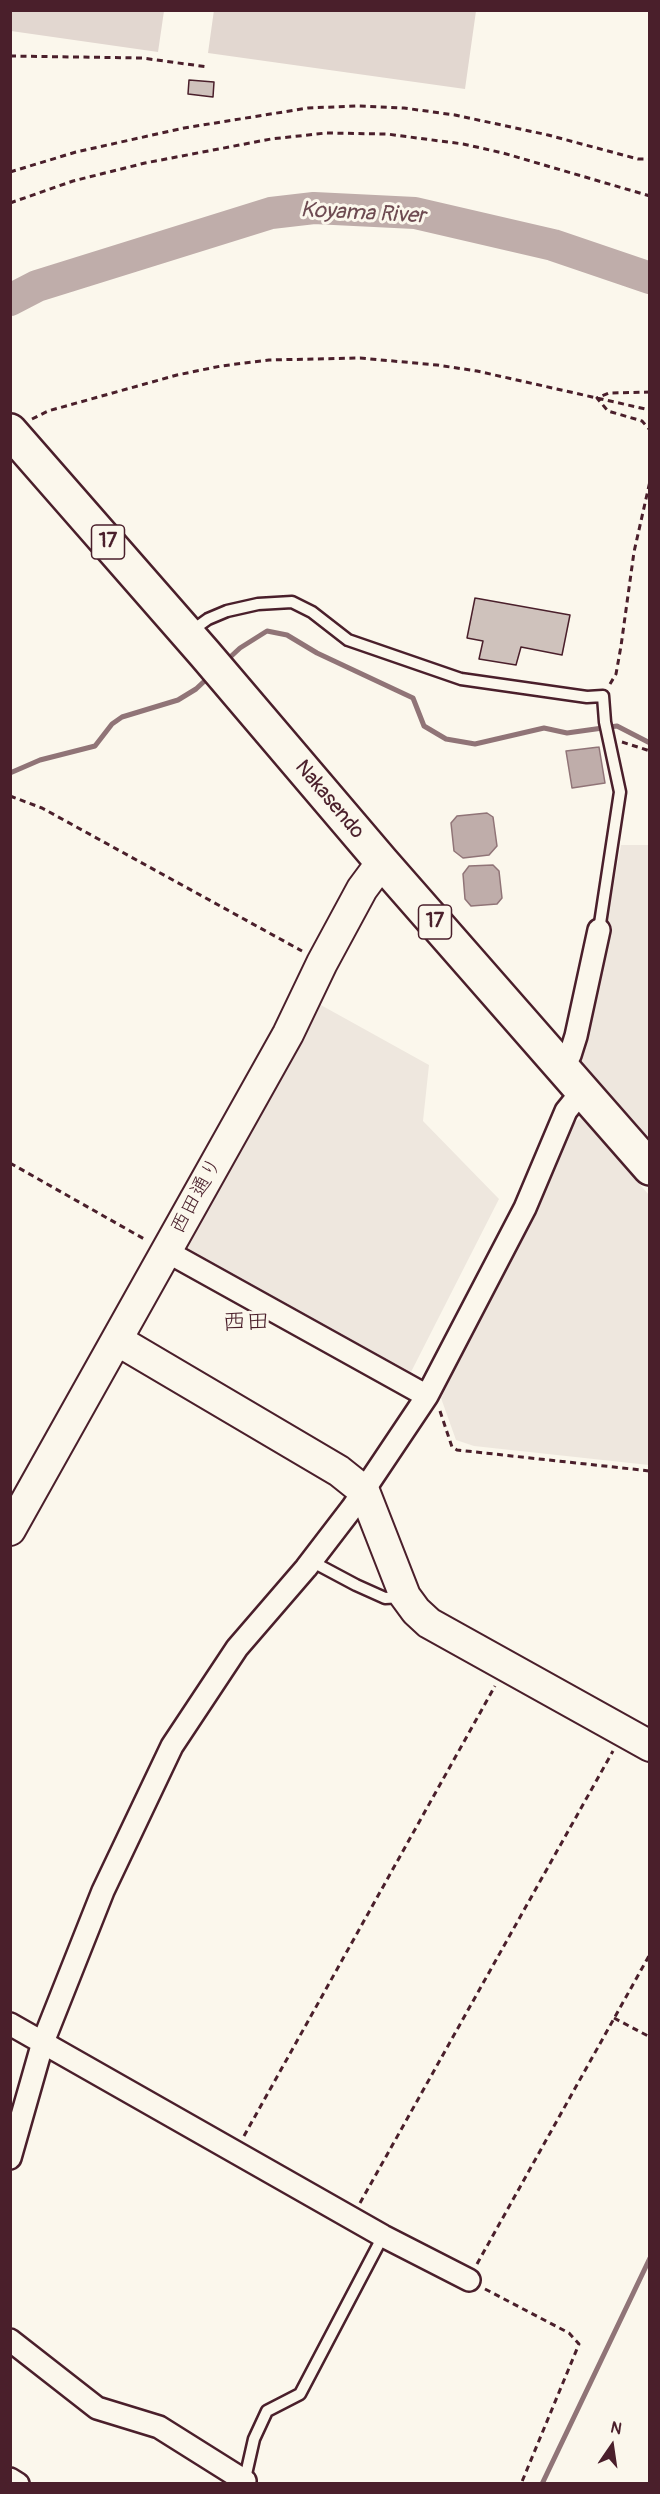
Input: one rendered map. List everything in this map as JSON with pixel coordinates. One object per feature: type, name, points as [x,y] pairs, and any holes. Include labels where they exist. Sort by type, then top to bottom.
[{"type":"highway","name":"Nakasendo","points":[[19,426],[205,655],[382,862],[650,1168]]},
{"type":"street","name":"西田通り","points":[[10,1530],[288,1034],[322,963],[362,889],[382,862]]},
{"type":"street","points":[[10,2158],[43,2042],[103,1891],[172,1746],[237,1648],[312,1561],[364,1491],[428,1396],[525,1208],[566,1111],[573,1079],[570,1055],[599,930]]},
{"type":"street","points":[[166,1251],[428,1396]]},
{"type":"street","points":[[117,1340],[339,1471],[364,1491],[405,1596],[429,1623],[650,1746]]},
{"type":"street","points":[[10,2024],[383,2236],[469,2280]]},
{"type":"street","points":[[10,2340],[97,2408],[159,2427],[245,2482]]},
{"type":"street","points":[[10,2479],[18,2484]]},
{"type":"lane","points":[[205,655],[208,619],[227,611],[258,604],[292,602],[312,612],[354,642],[461,679],[587,698],[603,696],[607,731],[620,792],[599,930]]},
{"type":"lane","points":[[312,1561],[356,1586],[385,1598],[405,1596]]},
{"type":"lane","points":[[245,2482],[254,2439],[267,2411],[300,2394],[383,2236]]},
{"type":"path","points":[[10,56],[142,58],[208,67]]},
{"type":"path","points":[[10,172],[76,152],[184,128],[308,108],[357,106],[405,108],[455,116],[548,135],[638,159],[650,159]]},
{"type":"path","points":[[10,203],[73,181],[145,163],[271,139],[326,133],[387,134],[463,144],[503,153],[650,196]]},
{"type":"path","points":[[19,426],[48,411],[177,375],[268,360],[360,358],[401,361],[477,371],[650,410]]},
{"type":"path","points":[[597,398],[609,393],[650,392]]},
{"type":"path","points":[[597,398],[608,411],[642,422],[650,430]]},
{"type":"path","points":[[603,696],[616,674],[634,552],[650,481]]},
{"type":"path","points":[[607,731],[650,751]]},
{"type":"path","points":[[10,796],[42,807],[322,963]]},
{"type":"path","points":[[10,1163],[166,1251]]},
{"type":"path","points":[[428,1396],[438,1404],[452,1447],[457,1450],[650,1471]]},
{"type":"path","points":[[236,2152],[506,1666]]},
{"type":"path","points":[[352,2218],[624,1731]]},
{"type":"path","points":[[521,2484],[579,2344],[569,2333],[469,2280],[650,1953]]},
{"type":"path","points":[[614,2018],[650,2037]]},
{"type":"shaded area","points":[[11,10],[164,11],[158,52],[11,31]]},
{"type":"shaded area","points":[[214,10],[476,11],[465,89],[208,53]]},
{"type":"shaded area","points":[[599,747],[605,783],[572,788],[566,751]]},
{"type":"shaded area","points":[[487,813],[493,817],[497,846],[489,855],[463,858],[454,851],[451,823],[457,816]]},
{"type":"shaded area","points":[[621,845],[649,845],[649,1140],[581,1060]]},
{"type":"shaded area","points":[[493,865],[499,871],[502,898],[497,904],[471,906],[465,899],[463,874],[469,866]]},
{"type":"shaded area","points":[[319,1004],[429,1065],[423,1121],[499,1199],[411,1372],[184,1250]]},
{"type":"shaded area","points":[[582,1117],[649,1195],[649,1465],[474,1446],[456,1440],[441,1398],[573,1124]]},
{"type":"building","points":[[189,80],[214,82],[213,97],[188,94]]},
{"type":"building","points":[[475,598],[570,615],[562,655],[521,647],[516,665],[479,659],[483,641],[467,638]]},
{"type":"waterway","name":"Koyama River","points":[[10,300],[37,286],[271,213],[314,208],[415,213],[553,245],[650,278]]},
{"type":"waterway","points":[[226,661],[240,648],[267,631],[287,635],[317,653],[413,698],[424,726],[446,739],[475,744],[544,728],[567,733],[617,726],[650,743]]},
{"type":"waterway","points":[[10,773],[40,760],[95,746],[112,724],[122,717],[178,700],[196,689],[211,675]]},
{"type":"waterway","points":[[542,2484],[650,2258]]},
{"type":"district","name":"西田","points":[[246,1323]]}]
